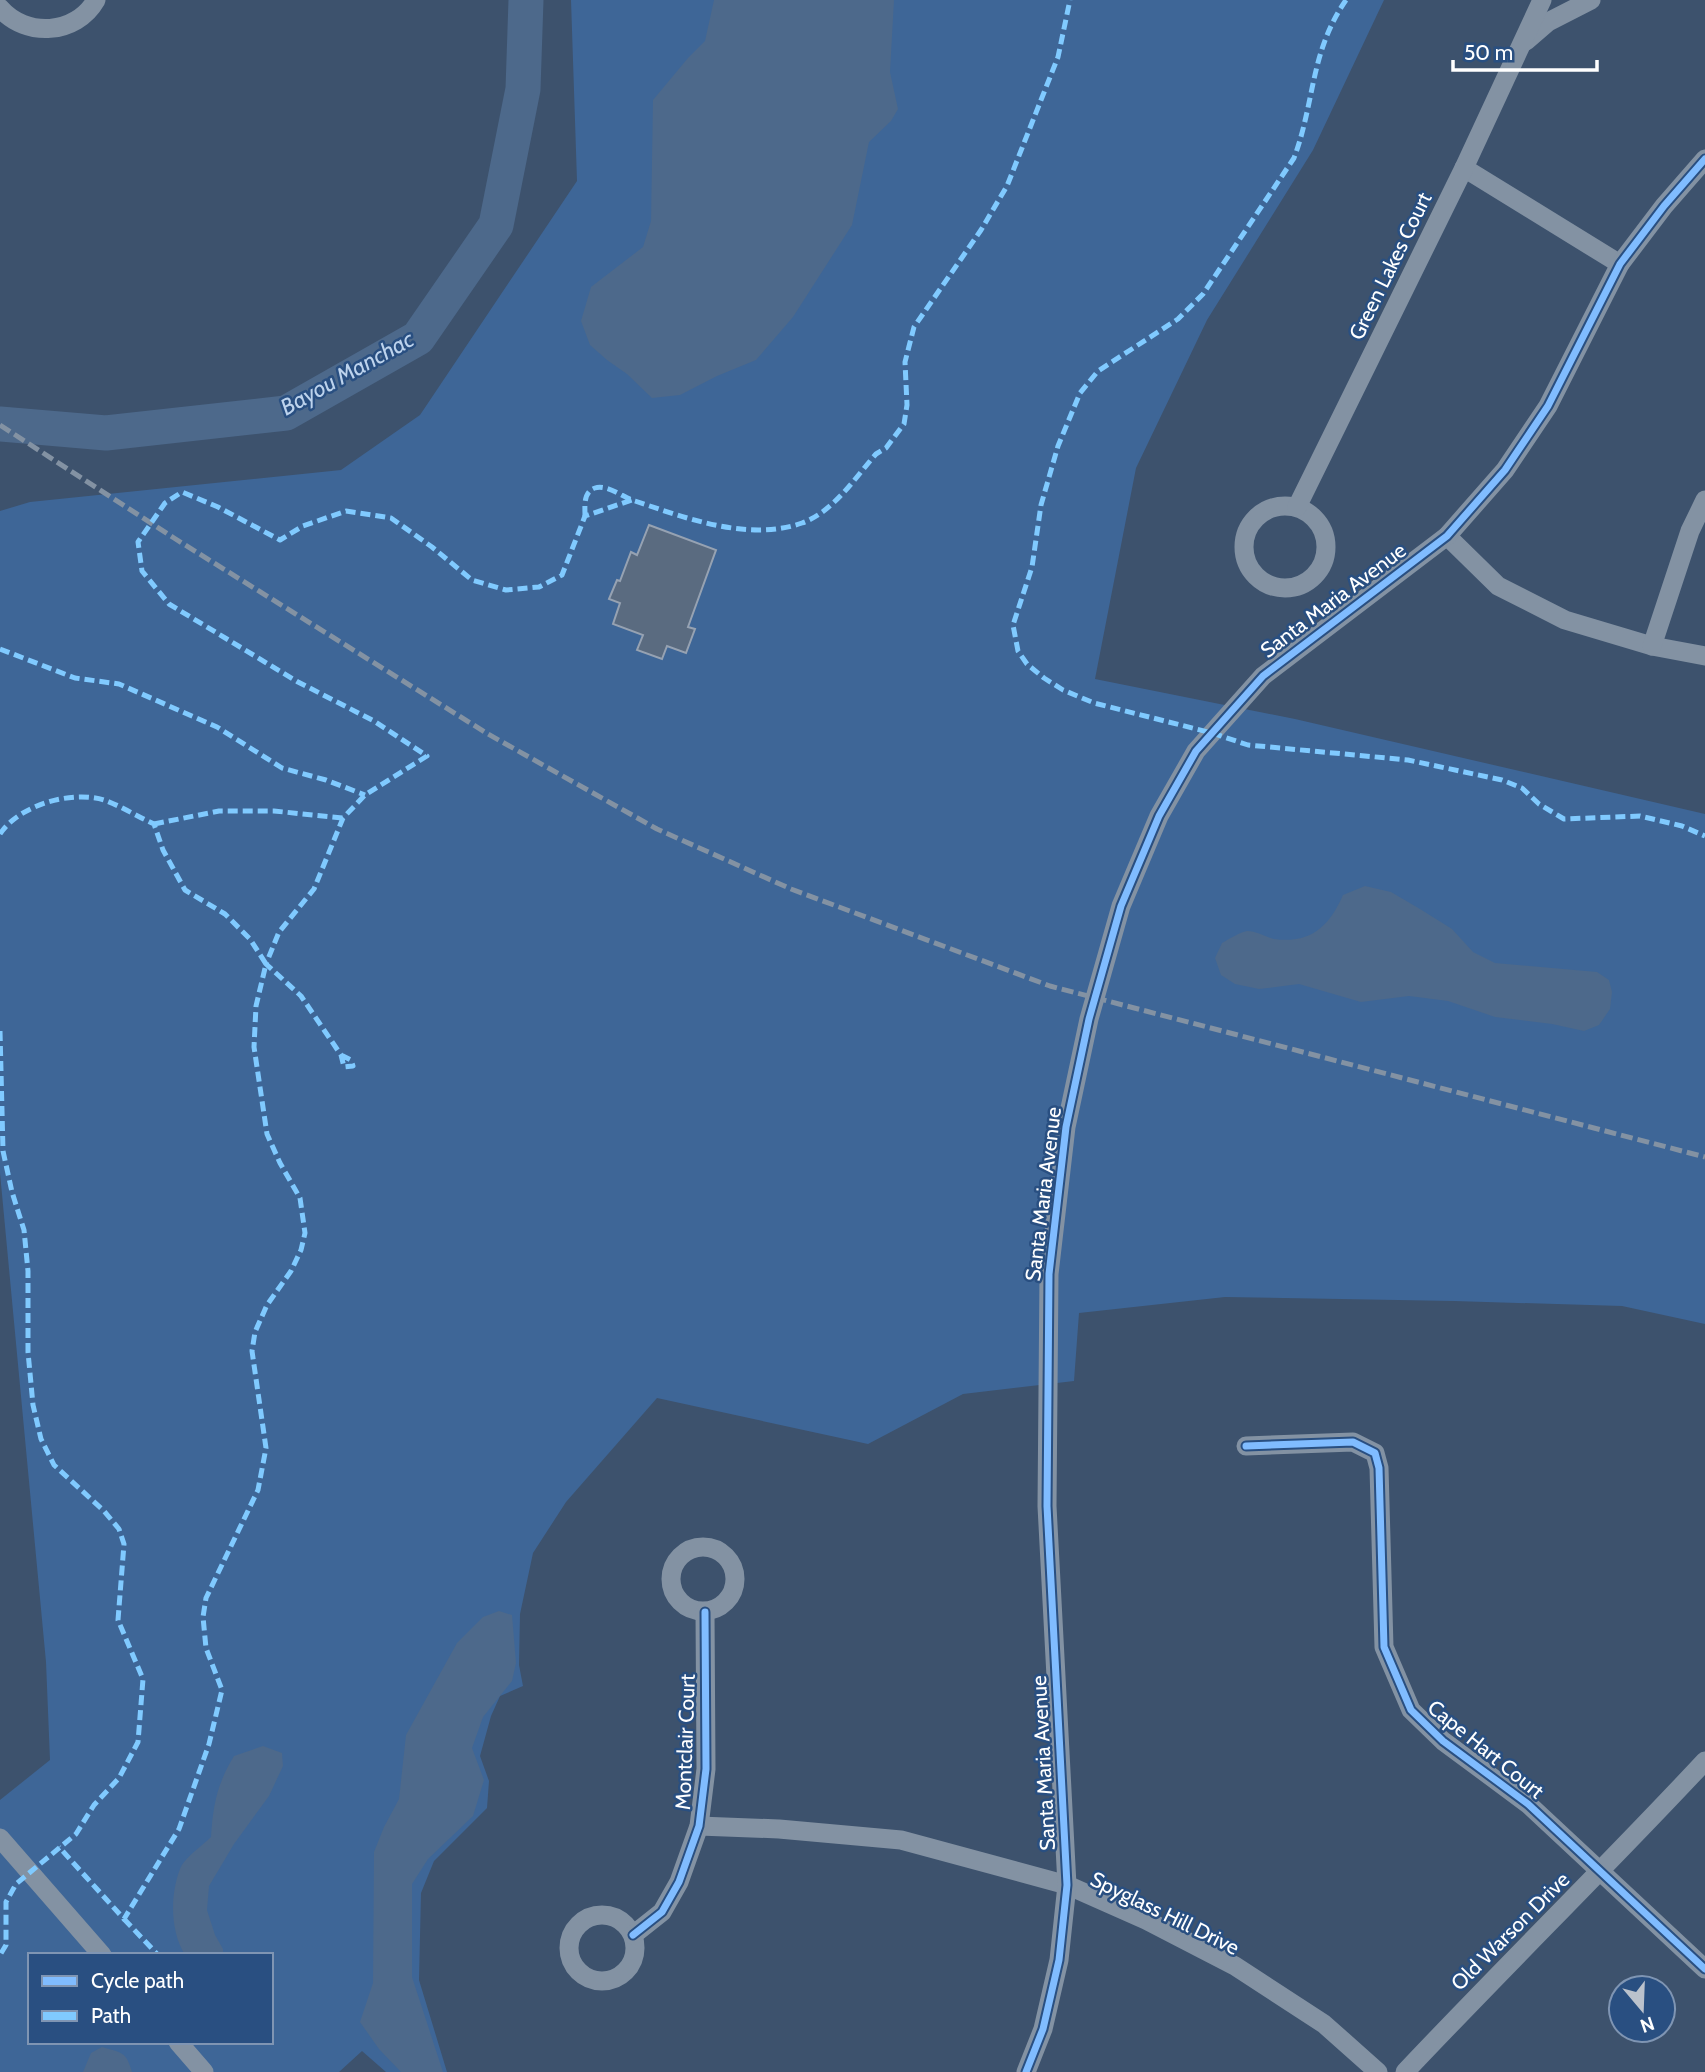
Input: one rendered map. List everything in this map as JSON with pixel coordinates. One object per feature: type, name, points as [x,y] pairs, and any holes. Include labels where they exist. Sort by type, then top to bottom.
[{"type":"street","points":[[0,8],[22,25],[41,29],[60,27],[78,20],[96,0]]},
{"type":"street","name":"Green Lakes Court","points":[[1297,507],[1464,168],[1542,0]]},
{"type":"street","name":"Green Lakes Court","points":[[1522,44],[1548,22],[1591,0]]},
{"type":"street","name":"Santa Maria Avenue","points":[[1026,2072],[1043,2029],[1059,1960],[1067,1885],[1047,1506],[1049,1274],[1066,1127],[1093,1006],[1121,906],[1159,816],[1196,751],[1263,676],[1447,536],[1505,470],[1548,406],[1620,264],[1664,206],[1705,159]]},
{"type":"street","points":[[1464,168],[1620,264]]},
{"type":"street","points":[[1652,646],[1690,531],[1705,500]]},
{"type":"street","points":[[1284,505],[1297,507],[1310,513],[1319,523],[1325,536],[1323,563],[1315,575],[1304,583],[1277,587],[1265,583],[1254,575],[1243,550],[1250,524],[1259,514],[1271,508],[1284,505]]},
{"type":"street","points":[[1447,536],[1498,586],[1564,620],[1652,646],[1705,656]]},
{"type":"street","name":"Cape Hart Court","points":[[1246,1446],[1353,1442],[1375,1453],[1379,1468],[1384,1647],[1411,1710],[1443,1741],[1528,1804],[1705,1969]]},
{"type":"street","name":"Montclair Court","points":[[633,1935],[662,1912],[679,1882],[699,1826],[706,1769],[705,1612]]},
{"type":"street","name":"Old Warson Drive","points":[[1405,2072],[1520,1951],[1601,1872],[1705,1760]]},
{"type":"street","name":"Spyglass Hill Drive","points":[[699,1826],[779,1829],[901,1840],[1067,1885],[1146,1920],[1236,1966],[1324,2024],[1378,2072]]},
{"type":"street","points":[[0,1838],[100,1953]]},
{"type":"street","points":[[180,2044],[204,2072]]},
{"type":"shaded area","points":[[571,0],[1384,0],[1313,150],[1207,320],[1136,468],[1095,679],[1295,719],[1705,814],[1705,1324],[1622,1306],[1454,1301],[1225,1297],[1079,1313],[1074,1381],[963,1394],[868,1444],[657,1398],[566,1502],[533,1553],[520,1614],[519,1665],[523,1686],[500,1696],[491,1716],[480,1756],[489,1781],[487,1808],[434,1861],[421,1893],[419,1980],[447,2072],[386,2072],[362,2051],[339,2072],[0,2072],[0,1800],[50,1760],[46,1662],[0,1173],[0,511],[30,502],[341,470],[420,415],[577,181]]},
{"type":"shaded area","points":[[714,0],[894,0],[890,72],[898,109],[891,121],[869,142],[852,225],[793,317],[756,360],[680,395],[652,398],[590,345],[581,321],[591,287],[643,247],[651,221],[653,100],[705,41]]},
{"type":"shaded area","points":[[1365,886],[1391,892],[1420,909],[1452,929],[1473,952],[1495,963],[1597,972],[1609,980],[1612,992],[1610,1009],[1599,1025],[1584,1031],[1495,1017],[1448,1001],[1409,996],[1361,1002],[1299,984],[1259,989],[1235,984],[1221,975],[1215,958],[1222,943],[1247,931],[1274,939],[1287,940],[1308,936],[1325,924],[1343,895]]},
{"type":"shaded area","points":[[499,1611],[512,1615],[516,1663],[512,1681],[483,1717],[472,1748],[484,1780],[473,1816],[428,1859],[412,1884],[412,1977],[443,2072],[401,2072],[379,2049],[360,2022],[373,1983],[374,1852],[399,1799],[406,1735],[457,1643],[483,1617]]},
{"type":"shaded area","points":[[263,1746],[282,1753],[283,1766],[269,1796],[234,1844],[209,1886],[207,1910],[223,1953],[184,1953],[174,1924],[174,1890],[182,1865],[211,1837],[217,1795],[234,1756]]},
{"type":"shaded area","points":[[102,2047],[122,2054],[128,2060],[132,2072],[83,2072],[91,2053]]},
{"type":"building","points":[[649,525],[716,550],[688,627],[695,629],[686,653],[667,646],[662,659],[637,650],[643,635],[613,624],[620,603],[609,599],[617,580],[620,581],[631,552],[637,555]]},
{"type":"waterway","name":"Bayou Manchac","points":[[0,424],[106,433],[286,413],[418,338],[496,225],[523,89],[526,0]]},
{"type":"railway","points":[[0,425],[174,538],[488,734],[657,829],[791,889],[1050,986],[1705,1157]]},
{"type":"marked path","points":[[585,516],[588,493],[600,487],[717,526],[760,530],[781,528],[802,523],[824,511],[876,454],[886,448],[904,424],[907,405],[905,362],[914,327],[981,230],[1007,186],[1058,57],[1070,0]]},
{"type":"marked path","points":[[1346,0],[1334,19],[1319,58],[1294,158],[1203,294],[1178,319],[1098,371],[1080,393],[1058,446],[1041,505],[1032,567],[1013,625],[1018,651],[1027,664],[1044,678],[1063,690],[1094,703],[1212,733],[1248,745],[1408,760],[1502,780],[1522,788],[1539,804],[1564,819],[1640,816],[1682,826],[1705,836]]},
{"type":"marked path","points":[[341,1055],[351,1060],[353,1066],[344,1067],[341,1055],[301,996],[266,964],[279,932],[314,889],[343,818],[365,795],[427,756],[374,721],[298,682],[169,604],[142,571],[138,542],[165,503],[182,492],[218,507],[280,540],[303,526],[346,511],[391,518],[472,580],[506,590],[539,587],[562,575],[585,516],[632,500]]},
{"type":"marked path","points":[[0,649],[75,678],[119,684],[217,727],[282,768],[326,780],[365,795]]},
{"type":"marked path","points":[[0,834],[20,815],[47,802],[77,797],[110,802],[154,824],[163,850],[185,890],[225,914],[250,939],[266,964],[256,1006],[254,1047],[267,1134],[300,1198],[305,1233],[301,1250],[291,1271],[267,1305],[255,1332],[252,1351],[266,1448],[258,1490],[206,1598],[203,1617],[206,1648],[222,1690],[209,1744],[179,1829],[124,1919],[59,1847]]},
{"type":"marked path","points":[[154,824],[219,811],[274,811],[343,818]]},
{"type":"marked path","points":[[0,1031],[3,1151],[24,1230],[28,1271],[28,1352],[33,1405],[41,1439],[54,1465],[104,1511],[119,1529],[124,1544],[118,1620],[143,1679],[138,1742],[119,1778],[94,1805],[76,1834],[16,1884],[6,1902],[6,1945],[0,1955]]},
{"type":"marked path","points":[[124,1919],[156,1953]]},
{"type":"cycle path","points":[[1026,2072],[1043,2029],[1059,1960],[1067,1885],[1047,1506],[1049,1274],[1066,1127],[1089,1019],[1121,906],[1159,816],[1196,751],[1263,676],[1447,536],[1505,470],[1548,406],[1620,264],[1664,206],[1705,159]]},
{"type":"cycle path","points":[[1246,1446],[1353,1442],[1375,1453],[1379,1468],[1384,1647],[1411,1710],[1443,1741],[1528,1804],[1705,1969]]},
{"type":"cycle path","points":[[633,1935],[662,1912],[679,1882],[699,1826],[706,1769],[705,1612]]}]
